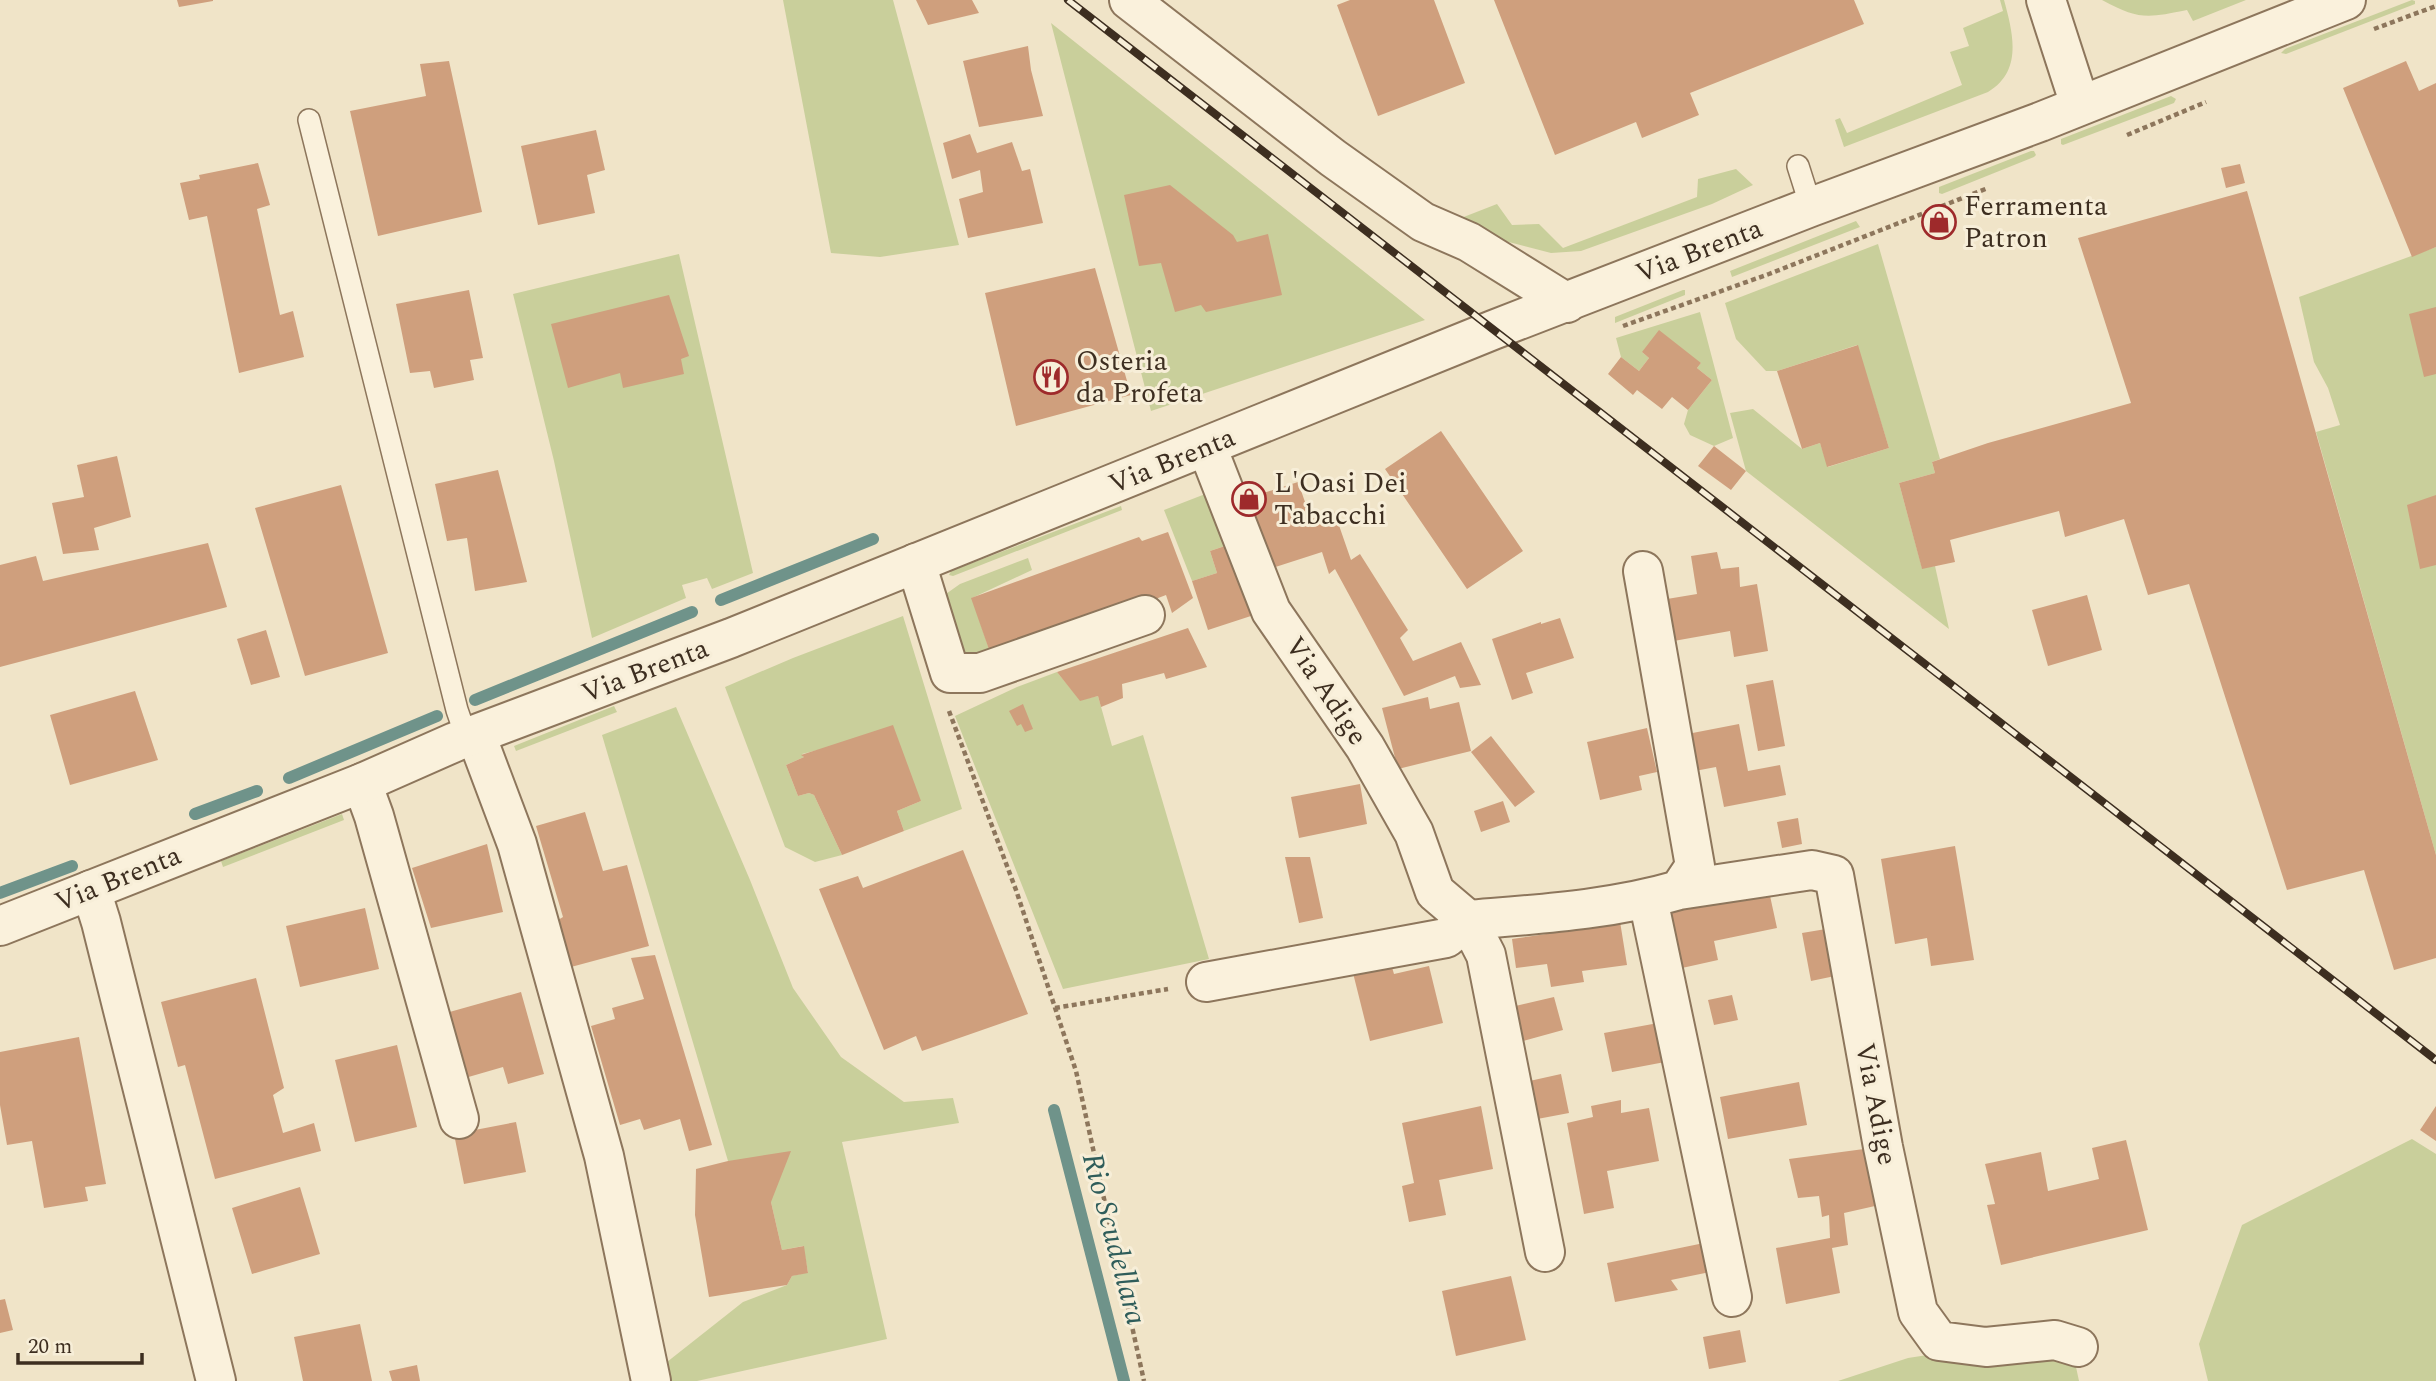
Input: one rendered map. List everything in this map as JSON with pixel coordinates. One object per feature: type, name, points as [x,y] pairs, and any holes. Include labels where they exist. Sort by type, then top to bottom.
[{"type":"street","points":[[1129,0],[1333,158],[1423,222],[1469,242],[1567,303]]},
{"type":"street","points":[[2046,0],[2080,105]]},
{"type":"street","name":"Via Brenta","points":[[0,926],[471,737],[730,638],[1450,347],[1811,207],[2014,132],[2346,0]]},
{"type":"street","name":"Via Adige","points":[[1207,447],[1271,611],[1365,747],[1414,833],[1435,892],[1468,920],[1486,955],[1545,1252]]},
{"type":"street","points":[[916,563],[950,673],[979,673],[1145,615]]},
{"type":"street","points":[[1643,571],[1695,866],[1664,894],[1732,1297]]},
{"type":"street","points":[[471,737],[517,844],[600,1143],[650,1381]]},
{"type":"street","points":[[362,783],[374,816],[459,1119]]},
{"type":"street","name":"Via Adige","points":[[1206,982],[1446,938],[1468,920],[1575,910],[1812,870],[1834,875],[1883,1147],[1918,1312],[1938,1341],[1986,1347],[2055,1340],[2078,1347]]},
{"type":"street","points":[[99,887],[101,922],[216,1381]]},
{"type":"lane","points":[[309,120],[457,710],[471,737]]},
{"type":"lane","points":[[1798,166],[1811,207]]},
{"type":"path","points":[[1618,328],[1757,278],[1939,207]]},
{"type":"path","points":[[950,673],[949,714],[1016,890],[1076,1071],[1144,1381]]},
{"type":"path","points":[[1055,1007],[1206,982]]},
{"type":"green space","points":[[783,0],[893,0],[959,245],[880,257],[831,253]]},
{"type":"green space","points":[[2000,0],[2004,0],[2012,50],[2007,73],[1999,83],[1988,92],[1844,147],[1835,120],[1840,118],[1847,133],[1962,85],[1950,52],[1969,46],[1963,28],[2003,11]]},
{"type":"green space","points":[[2102,0],[2246,0],[2193,21],[2187,10],[2143,16]]},
{"type":"green space","points":[[2412,0],[2415,4],[2286,54],[2281,53],[2285,49]]},
{"type":"green space","points":[[1051,23],[1425,320],[1151,411]]},
{"type":"green space","points":[[2171,96],[2176,99],[2174,103],[2061,144],[2061,139]]},
{"type":"green space","points":[[2031,151],[2036,155],[2034,157],[1939,193],[1939,187]]},
{"type":"green space","points":[[1736,169],[1753,185],[1712,204],[1581,251],[1551,253],[1501,240],[1456,220],[1497,204],[1512,225],[1539,224],[1563,248],[1697,197],[1698,179]]},
{"type":"green space","points":[[1856,221],[1860,227],[1732,277],[1730,271]]},
{"type":"green space","points":[[1878,244],[1940,459],[1932,462],[1935,473],[1899,483],[1922,568],[1935,566],[1949,629],[1746,471],[1730,413],[1753,409],[1802,449],[1820,443],[1828,467],[1889,448],[1857,345],[1777,371],[1766,371],[1736,339],[1725,303]]},
{"type":"green space","points":[[2436,247],[2436,855],[2316,432],[2340,425],[2328,388],[2314,362],[2299,297]]},
{"type":"green space","points":[[679,254],[753,573],[712,589],[707,578],[682,585],[686,598],[592,638],[554,461],[513,294]]},
{"type":"green space","points":[[1683,290],[1685,295],[1615,323],[1615,317]]},
{"type":"green space","points":[[1700,312],[1733,438],[1714,446],[1690,435],[1684,424],[1688,410],[1712,380],[1697,368],[1701,363],[1642,352],[1649,358],[1639,371],[1621,357],[1616,338]]},
{"type":"green space","points":[[1213,491],[1234,543],[1210,551],[1217,573],[1192,581],[1164,510]]},
{"type":"green space","points":[[1121,506],[1122,510],[953,576],[949,575],[951,571]]},
{"type":"green space","points":[[1028,558],[1032,570],[972,598],[993,661],[960,658],[943,596],[960,584]]},
{"type":"green space","points":[[903,616],[962,809],[904,831],[897,811],[921,801],[818,750],[802,754],[804,757],[786,765],[798,796],[809,793],[814,795],[842,855],[815,862],[785,847],[725,687]]},
{"type":"green space","points":[[1057,672],[1080,700],[1098,696],[1112,746],[1143,735],[1209,959],[1063,989],[955,716]]},
{"type":"green space","points":[[614,706],[617,712],[516,751],[514,746]]},
{"type":"green space","points":[[676,707],[793,988],[841,1057],[904,1102],[953,1098],[959,1123],[842,1142],[887,1339],[697,1381],[670,1381],[667,1362],[743,1302],[787,1285],[792,1276],[808,1272],[803,1246],[782,1250],[771,1202],[728,1161],[602,735]]},
{"type":"green space","points":[[342,814],[344,820],[223,867],[221,861]]},
{"type":"green space","points":[[2412,1139],[2436,1154],[2436,1381],[2208,1381],[2199,1344],[2242,1225]]},
{"type":"green space","points":[[1960,1350],[2059,1354],[2076,1367],[2079,1381],[1838,1381],[1908,1358]]},
{"type":"building","points":[[177,0],[213,0],[213,1],[179,7]]},
{"type":"building","points":[[916,0],[972,0],[979,13],[928,25]]},
{"type":"building","points":[[1350,0],[1434,0],[1465,83],[1378,116],[1337,5]]},
{"type":"building","points":[[1494,0],[1854,0],[1864,24],[1690,93],[1699,115],[1642,138],[1636,122],[1555,155]]},
{"type":"building","points":[[1028,46],[1043,116],[979,127],[963,61]]},
{"type":"building","points":[[449,61],[482,212],[378,236],[350,111],[426,96],[420,64]]},
{"type":"building","points":[[2406,61],[2419,91],[2436,83],[2436,247],[2412,257],[2343,88]]},
{"type":"building","points":[[596,130],[605,170],[587,175],[595,213],[538,225],[521,146]]},
{"type":"building","points":[[970,134],[977,153],[1012,142],[1022,171],[1030,169],[1043,223],[968,238],[959,199],[983,192],[980,170],[952,179],[943,143]]},
{"type":"building","points":[[258,163],[270,205],[257,209],[280,315],[293,311],[304,357],[239,373],[207,216],[189,220],[180,183],[200,179],[199,175]]},
{"type":"building","points":[[2240,164],[2245,183],[2226,188],[2221,168]]},
{"type":"building","points":[[1170,185],[1233,235],[1237,242],[1268,234],[1282,295],[1206,312],[1201,305],[1175,312],[1161,263],[1139,266],[1124,195]]},
{"type":"building","points":[[2247,191],[2436,855],[2436,958],[2394,970],[2364,870],[2287,890],[2189,584],[2148,595],[2124,519],[2065,537],[2059,511],[1950,540],[1955,562],[1922,569],[1899,483],[1935,473],[1932,462],[1988,443],[2131,403],[2078,238]]},
{"type":"building","points":[[1095,268],[1131,395],[1016,426],[985,293]]},
{"type":"building","points":[[469,290],[483,358],[470,360],[474,380],[434,388],[430,371],[410,373],[396,304]]},
{"type":"building","points":[[669,295],[689,356],[681,359],[684,374],[623,388],[620,373],[568,388],[551,324]]},
{"type":"building","points":[[2436,307],[2436,374],[2424,377],[2409,314]]},
{"type":"building","points":[[1659,330],[1701,363],[1697,368],[1712,380],[1688,410],[1672,397],[1662,409],[1637,390],[1633,395],[1608,374],[1621,357],[1639,371],[1649,358],[1642,352]]},
{"type":"building","points":[[1858,345],[1889,448],[1827,467],[1820,443],[1802,449],[1777,371]]},
{"type":"building","points":[[1441,431],[1523,551],[1467,589],[1385,469]]},
{"type":"building","points":[[1714,446],[1746,471],[1731,490],[1698,466]]},
{"type":"building","points":[[117,456],[131,517],[94,528],[99,550],[63,554],[52,503],[84,497],[77,465]]},
{"type":"building","points":[[498,470],[527,582],[475,591],[467,538],[447,541],[435,484]]},
{"type":"building","points":[[1298,482],[1311,519],[1334,511],[1351,560],[1360,554],[1408,630],[1400,638],[1413,661],[1461,642],[1481,685],[1460,688],[1455,676],[1404,696],[1335,569],[1329,574],[1322,552],[1266,570],[1242,500]]},
{"type":"building","points":[[341,485],[388,653],[305,676],[255,508]]},
{"type":"building","points":[[2436,495],[2436,565],[2420,569],[2407,505]]},
{"type":"building","points":[[1168,532],[1193,598],[1172,613],[1166,595],[993,661],[971,598],[1139,537],[1142,541]]},
{"type":"building","points":[[208,543],[227,607],[0,667],[0,565],[36,556],[43,581]]},
{"type":"building","points":[[1234,543],[1257,614],[1208,630],[1192,581],[1217,573],[1210,551]]},
{"type":"building","points":[[1717,552],[1721,569],[1739,567],[1740,587],[1757,584],[1768,651],[1734,657],[1730,631],[1668,642],[1661,600],[1697,594],[1691,556]]},
{"type":"building","points":[[2087,595],[2102,650],[2048,666],[2032,610]]},
{"type":"building","points":[[1560,618],[1574,658],[1526,673],[1533,693],[1512,700],[1492,639]]},
{"type":"building","points":[[1188,628],[1207,667],[1166,679],[1164,673],[1122,684],[1123,698],[1101,707],[1098,696],[1080,701],[1057,672]]},
{"type":"building","points":[[266,630],[280,677],[251,685],[237,639]]},
{"type":"building","points":[[1773,680],[1785,746],[1758,751],[1746,685]]},
{"type":"building","points":[[135,691],[158,760],[70,785],[50,715]]},
{"type":"building","points":[[1428,697],[1430,709],[1459,702],[1471,751],[1398,769],[1382,708]]},
{"type":"building","points":[[1023,704],[1033,729],[1025,732],[1021,724],[1017,726],[1009,711]]},
{"type":"building","points":[[1739,724],[1748,771],[1780,765],[1786,795],[1724,807],[1716,767],[1684,773],[1677,736]]},
{"type":"building","points":[[893,725],[921,801],[897,811],[904,831],[842,855],[814,795],[809,793],[798,796],[786,765],[804,757],[801,755]]},
{"type":"building","points":[[1647,728],[1657,772],[1639,776],[1642,790],[1600,800],[1587,742]]},
{"type":"building","points":[[1491,736],[1535,792],[1515,807],[1471,752]]},
{"type":"building","points":[[1360,784],[1367,824],[1299,838],[1291,797]]},
{"type":"building","points":[[1503,801],[1510,822],[1481,832],[1474,811]]},
{"type":"building","points":[[585,812],[603,871],[627,865],[649,946],[571,967],[558,920],[563,917],[536,826]]},
{"type":"building","points":[[1798,818],[1802,844],[1782,848],[1777,822]]},
{"type":"building","points":[[487,844],[503,912],[431,928],[412,868]]},
{"type":"building","points":[[1955,846],[1974,960],[1931,966],[1927,938],[1895,944],[1881,859]]},
{"type":"building","points":[[963,850],[1028,1014],[922,1051],[916,1036],[884,1050],[819,889],[858,876],[863,888]]},
{"type":"building","points":[[1285,857],[1310,857],[1323,918],[1299,923]]},
{"type":"building","points":[[1767,882],[1777,928],[1714,941],[1718,960],[1682,968],[1669,905]]},
{"type":"building","points":[[365,908],[379,969],[300,987],[286,926]]},
{"type":"building","points":[[1618,909],[1627,965],[1582,971],[1584,982],[1551,987],[1547,964],[1516,968],[1512,939],[1553,933],[1551,919]]},
{"type":"building","points":[[1826,929],[1835,976],[1811,981],[1802,933]]},
{"type":"building","points":[[655,955],[712,1145],[689,1151],[680,1119],[644,1130],[640,1119],[620,1125],[591,1026],[615,1019],[612,1008],[644,999],[631,958]]},
{"type":"building","points":[[1391,964],[1394,974],[1429,966],[1443,1023],[1370,1041],[1353,973]]},
{"type":"building","points":[[256,978],[284,1088],[273,1095],[283,1133],[314,1123],[321,1151],[215,1179],[185,1065],[178,1067],[161,1002]]},
{"type":"building","points":[[521,992],[544,1074],[508,1084],[503,1067],[465,1078],[446,1013]]},
{"type":"building","points":[[1732,995],[1738,1020],[1714,1025],[1708,1000]]},
{"type":"building","points":[[1554,997],[1563,1030],[1516,1043],[1507,1008]]},
{"type":"building","points":[[1658,1023],[1665,1062],[1612,1072],[1604,1033]]},
{"type":"building","points":[[79,1037],[106,1184],[85,1187],[88,1201],[44,1208],[32,1141],[7,1145],[0,1105],[0,1052]]},
{"type":"building","points":[[397,1045],[417,1127],[355,1142],[335,1060]]},
{"type":"building","points":[[1561,1074],[1569,1113],[1532,1120],[1525,1082]]},
{"type":"building","points":[[1799,1082],[1807,1125],[1728,1139],[1720,1097]]},
{"type":"building","points":[[1621,1100],[1621,1113],[1649,1108],[1659,1161],[1607,1171],[1614,1208],[1584,1214],[1567,1123],[1593,1117],[1591,1106]]},
{"type":"building","points":[[1481,1106],[1493,1169],[1439,1180],[1446,1215],[1409,1222],[1402,1186],[1414,1183],[1402,1123]]},
{"type":"building","points":[[2436,1106],[2436,1141],[2420,1130]]},
{"type":"building","points":[[516,1122],[526,1172],[464,1184],[454,1134]]},
{"type":"building","points":[[2126,1140],[2148,1230],[2001,1265],[1987,1205],[1995,1204],[1985,1164],[2041,1152],[2048,1191],[2099,1179],[2092,1148]]},
{"type":"building","points":[[1864,1149],[1875,1206],[1844,1213],[1848,1245],[1832,1248],[1840,1293],[1786,1304],[1776,1248],[1830,1238],[1829,1215],[1822,1217],[1819,1196],[1798,1198],[1789,1159]]},
{"type":"building","points":[[791,1151],[771,1202],[782,1250],[804,1246],[808,1273],[792,1276],[787,1285],[709,1297],[695,1215],[696,1169]]},
{"type":"building","points":[[300,1187],[320,1254],[252,1274],[232,1208]]},
{"type":"building","points":[[1704,1243],[1710,1272],[1671,1280],[1678,1290],[1615,1302],[1607,1263]]},
{"type":"building","points":[[1511,1276],[1526,1340],[1456,1356],[1442,1291]]},
{"type":"building","points":[[5,1299],[13,1330],[0,1333],[0,1300]]},
{"type":"building","points":[[360,1324],[372,1381],[303,1381],[294,1337]]},
{"type":"building","points":[[1740,1330],[1746,1362],[1709,1369],[1703,1337]]},
{"type":"building","points":[[417,1365],[420,1381],[392,1381],[389,1371]]},
{"type":"waterway","points":[[721,600],[873,539]]},
{"type":"waterway","points":[[475,700],[692,612]]},
{"type":"waterway","points":[[289,778],[437,716]]},
{"type":"waterway","points":[[195,814],[257,791]]},
{"type":"waterway","points":[[0,893],[72,866]]},
{"type":"waterway","name":"Rio Scudellara","points":[[1054,1110],[1124,1381]]},
{"type":"railway","points":[[1068,0],[2436,1060]]},
{"type":"place","name":"Ferramenta Patron","points":[[1939,222]]},
{"type":"place","name":"Osteria da Profeta","points":[[1051,377]]},
{"type":"place","name":"L'Oasi Dei Tabacchi","points":[[1249,499]]}]
